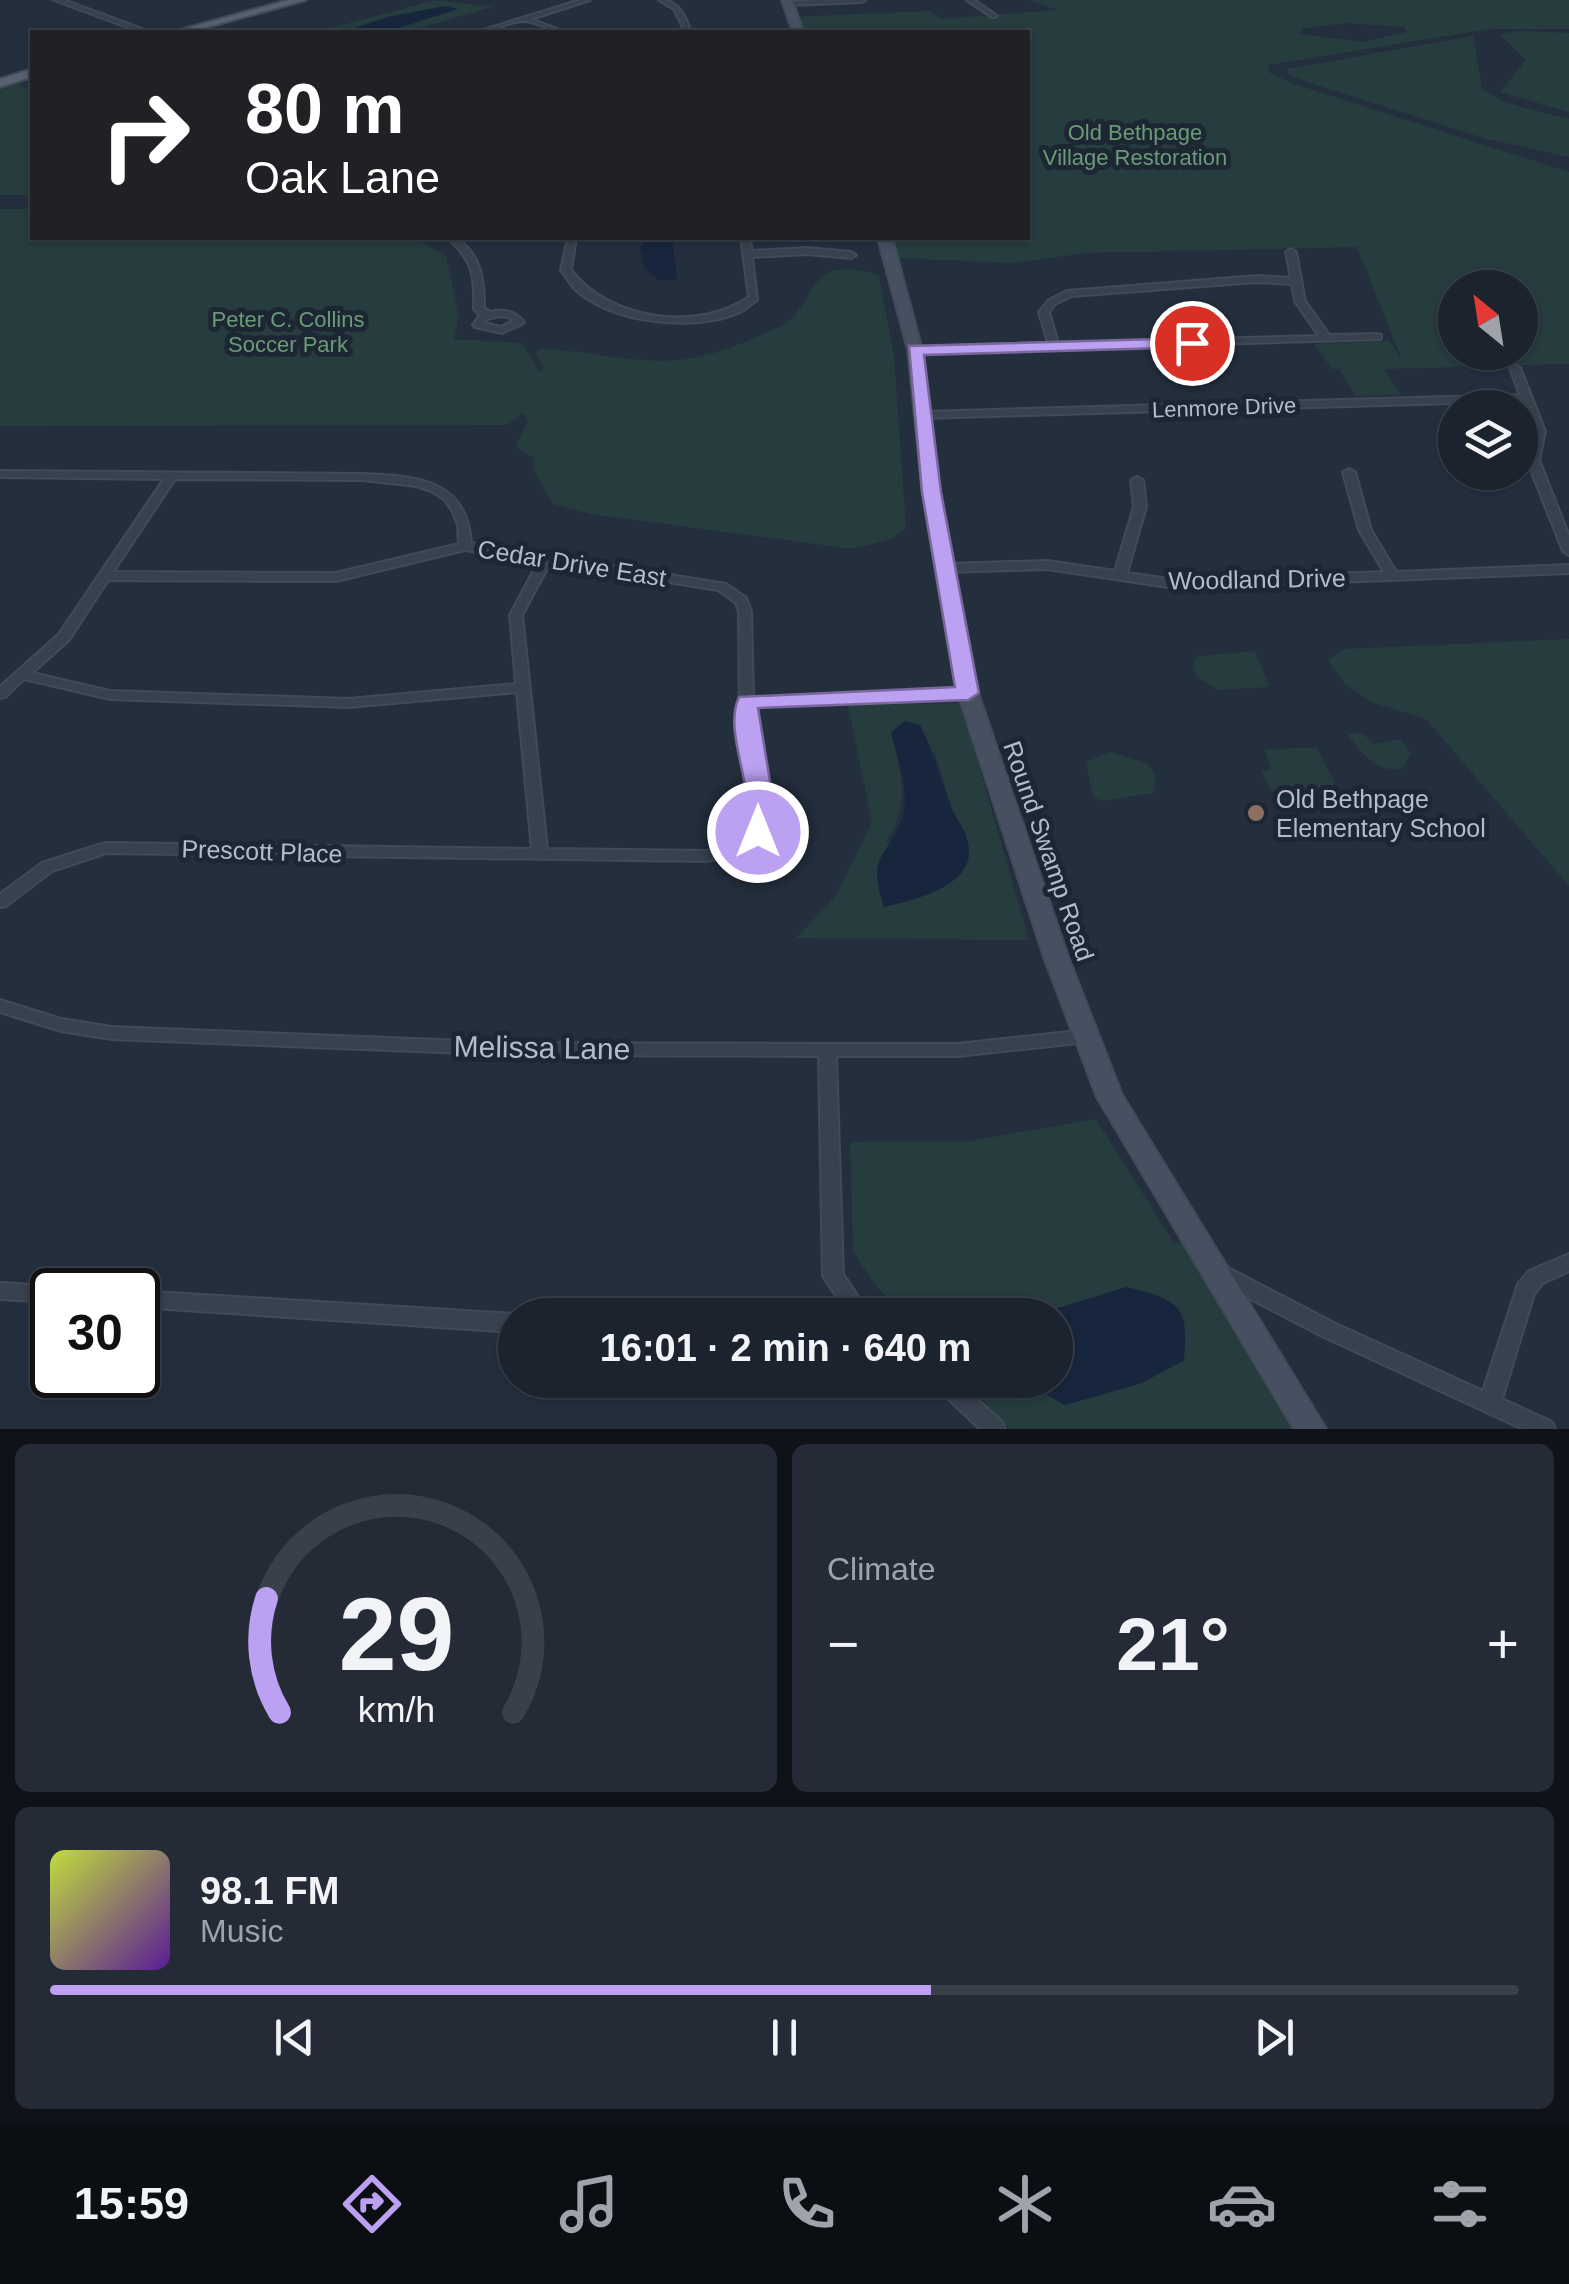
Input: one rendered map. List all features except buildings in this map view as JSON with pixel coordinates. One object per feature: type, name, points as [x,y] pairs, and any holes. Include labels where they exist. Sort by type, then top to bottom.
[{"type":"main road","points":[[187,30],[300,0]]},
{"type":"main road","points":[[787,1],[797,30]]},
{"type":"main road","points":[[0,82],[30,74]]},
{"type":"main road","name":"Round Swamp Road","points":[[886,240],[915,350],[946,568],[981,743],[1110,1097],[1311,1429]]},
{"type":"street","points":[[57,0],[141,30]]},
{"type":"street","points":[[487,30],[586,0]]},
{"type":"street","points":[[662,0],[677,8],[687,30]]},
{"type":"street","points":[[787,1],[862,0]]},
{"type":"street","points":[[970,0],[994,16]]},
{"type":"street","points":[[524,19],[556,30]]},
{"type":"street","points":[[454,240],[467,250],[481,273],[480,309],[488,316]]},
{"type":"street","points":[[572,240],[566,270],[578,289],[612,308],[660,317],[721,316],[748,305],[754,287],[745,240]]},
{"type":"street","points":[[748,254],[807,250],[851,254]]},
{"type":"street","points":[[1291,252],[1300,301],[1326,338]]},
{"type":"street","points":[[1054,346],[1044,312],[1052,302],[1070,293],[1257,280],[1296,281]]},
{"type":"street","points":[[915,350],[1377,336]]},
{"type":"street","name":"Lenmore Drive","points":[[922,416],[1438,401]]},
{"type":"street","points":[[1349,472],[1365,530],[1392,576]]},
{"type":"street","points":[[1538,473],[1569,551]]},
{"type":"street","points":[[0,474],[412,482],[454,501],[464,515],[464,546]]},
{"type":"street","points":[[0,694],[64,636],[172,475]]},
{"type":"street","points":[[1120,576],[1140,507],[1137,480]]},
{"type":"street","name":"Cedar Drive East","points":[[107,576],[336,577],[464,546],[708,584],[738,596],[745,611],[747,702]]},
{"type":"street","points":[[540,854],[516,615],[546,560]]},
{"type":"street","name":"Woodland Drive","points":[[946,568],[1047,565],[1176,584],[1569,568]]},
{"type":"street","points":[[23,675],[110,695],[348,703],[523,687]]},
{"type":"street","points":[[747,702],[968,693]]},
{"type":"street","name":"Prescott Place","points":[[0,902],[46,867],[105,848],[707,856],[742,845],[758,832],[763,812],[747,725],[747,702]]},
{"type":"street","name":"Melissa Lane","points":[[0,1006],[61,1025],[112,1034],[514,1049],[958,1050],[1087,1036]]},
{"type":"street","points":[[827,1050],[830,1246],[834,1276],[851,1298]]},
{"type":"street","points":[[1490,1403],[1525,1290],[1536,1277],[1569,1262]]},
{"type":"street","points":[[1216,1271],[1329,1330],[1545,1429]]},
{"type":"street","points":[[0,1291],[30,1293]]},
{"type":"street","points":[[160,1301],[498,1323]]},
{"type":"street","points":[[961,1398],[995,1429]]},
{"type":"green space","points":[[435,0],[493,7],[411,30],[323,30]]},
{"type":"green space","name":"Old Bethpage Village Restoration","points":[[1028,0],[1569,0],[1569,29],[1490,29],[1268,65],[1270,73],[1294,84],[1569,172],[1569,364],[1538,365],[1538,270],[1438,270],[1438,368],[1384,369],[1400,395],[1356,396],[1339,369],[1332,369],[1314,344],[1389,341],[1402,360],[1357,247],[1087,253],[1013,263],[895,258],[888,240],[1030,240],[1030,30],[801,30],[791,17],[929,11],[941,19],[1058,10]],"holes":[[[1347,23],[1404,27],[1407,32],[1363,42],[1299,34],[1304,28]]]},
{"type":"green space","points":[[1569,33],[1569,112],[1500,92],[1526,60],[1499,34]]},
{"type":"green space","points":[[1473,36],[1482,89],[1503,102],[1569,119],[1569,157],[1487,139],[1313,84],[1289,75],[1287,69]]},
{"type":"green space","points":[[17,84],[30,90],[30,195],[0,195],[0,89]]},
{"type":"green space","name":"Peter C. Collins Soccer Park","points":[[0,209],[30,209],[30,240],[418,240],[446,256],[459,317],[454,339],[522,343],[540,373],[544,368],[535,353],[541,349],[662,361],[691,358],[741,344],[790,319],[823,276],[835,270],[853,270],[879,275],[894,356],[906,527],[891,539],[853,549],[590,514],[553,504],[533,470],[534,458],[515,446],[528,421],[523,413],[507,425],[0,426]]},
{"type":"green space","points":[[1569,639],[1569,886],[1426,719],[1371,702],[1345,684],[1328,661],[1343,649]]},
{"type":"green space","points":[[1255,651],[1269,687],[1218,690],[1196,676],[1193,662],[1198,656]]},
{"type":"green space","points":[[961,703],[1029,940],[796,938],[835,897],[872,822],[848,705]],"holes":[[[891,732],[935,754],[953,812],[968,842],[886,841],[902,802],[901,776]]]},
{"type":"green space","points":[[1362,733],[1374,744],[1399,739],[1411,753],[1402,769],[1385,768],[1359,749],[1348,735]]},
{"type":"green space","points":[[1316,747],[1335,783],[1332,786],[1281,794],[1271,791],[1261,771],[1271,770],[1265,750]]},
{"type":"green space","points":[[1110,752],[1148,764],[1156,776],[1154,793],[1103,801],[1093,797],[1086,762]]},
{"type":"green space","points":[[1096,1119],[1174,1243],[1187,1242],[1299,1429],[1010,1429],[981,1398],[1053,1398],[1065,1405],[1142,1383],[1184,1360],[1126,1287],[1073,1306],[1073,1298],[888,1298],[853,1251],[850,1142],[970,1141]]},
{"type":"water","points":[[445,6],[458,9],[392,30],[348,30],[388,17]]},
{"type":"water","points":[[646,240],[672,240],[677,279],[659,280],[644,268],[640,248]]},
{"type":"water","points":[[905,721],[920,725],[925,735],[951,807],[967,838],[969,858],[954,880],[941,888],[884,907],[878,867],[902,819],[905,799],[891,732]]},
{"type":"water","points":[[1126,1287],[1169,1301],[1177,1307],[1185,1327],[1184,1360],[1142,1383],[1065,1405],[1052,1398],[1073,1398],[1073,1303]]},
{"type":"place","name":"Old Bethpage Elementary School","points":[[1256,813]]},
{"type":"route","points":[[758,832],[763,812],[747,725],[747,702],[968,693],[931,492],[915,350],[1192,343]]}]
